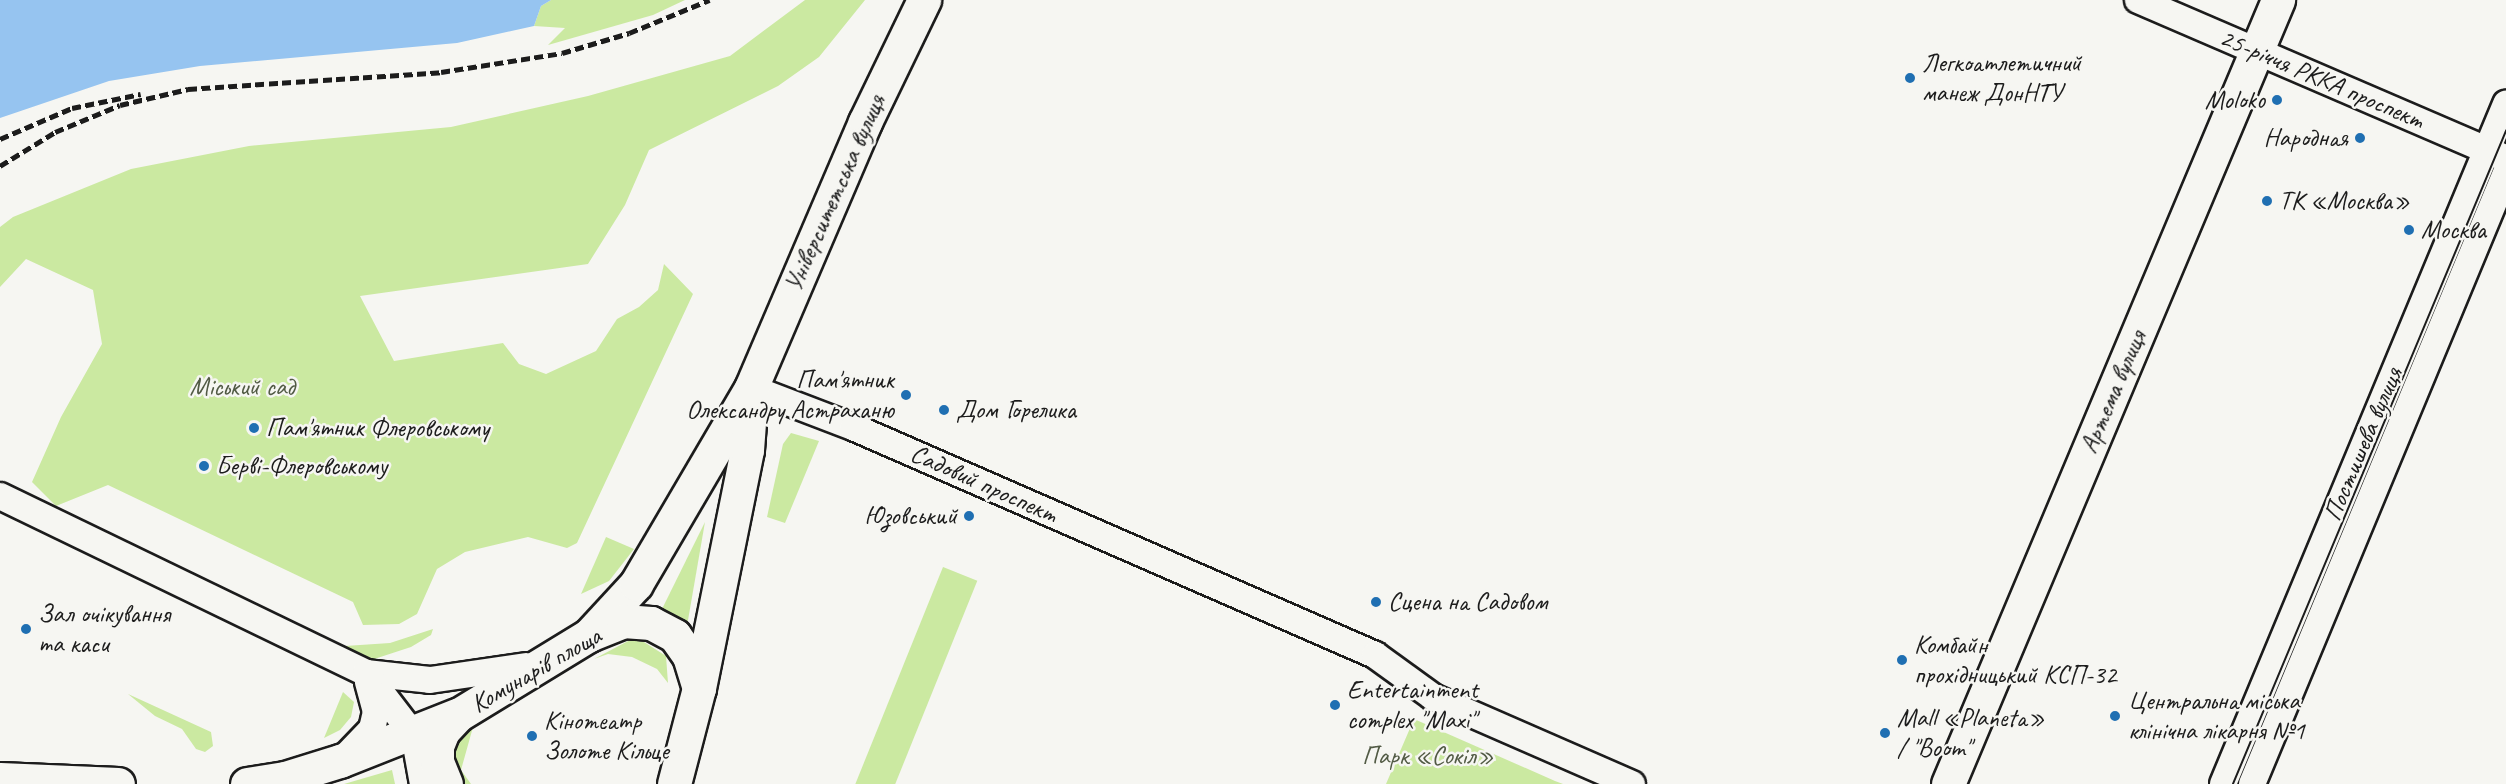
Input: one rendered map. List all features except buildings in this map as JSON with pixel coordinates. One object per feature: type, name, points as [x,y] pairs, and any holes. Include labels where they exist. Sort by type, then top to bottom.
[{"type":"main road","name":"Університетська вулиця","points":[[557,653],[636,584],[751,388],[861,133],[924,0]]},
{"type":"main road","name":"Артема вулиця","points":[[1948,784],[2278,0]]},
{"type":"main road","name":"Університетська вулиця","points":[[699,688],[747,450],[751,388]]},
{"type":"main road","name":"Комунарів площа","points":[[438,783],[437,746],[443,731],[458,715],[557,653],[623,621],[651,623],[675,636],[688,656],[699,688]]},
{"type":"main road","points":[[674,784],[699,688]]},
{"type":"main road","points":[[247,784],[285,778],[340,761],[415,734],[458,715]]},
{"type":"main road","points":[[415,734],[438,783]]},
{"type":"main road","points":[[0,779],[118,784]]},
{"type":"street","name":"25-річчя РККА проспект","points":[[2138,0],[2496,154]]},
{"type":"street","name":"Постишева вулиця","points":[[2223,784],[2496,154],[2506,104]]},
{"type":"street","name":"Постишева вулиця","points":[[2252,784],[2506,173]]},
{"type":"street","name":"Садовий проспект","points":[[751,388],[853,427],[1375,655],[1433,697],[1632,784]]},
{"type":"street","points":[[0,496],[366,673],[430,681],[557,653]]},
{"type":"street","points":[[366,673],[415,734]]},
{"type":"street","points":[[340,761],[361,744],[372,729],[376,712],[366,673]]},
{"type":"green space","points":[[551,0],[685,0],[653,15],[548,45],[565,28],[534,26],[541,6]]},
{"type":"green space","name":"Міський сад","points":[[805,0],[865,0],[819,57],[778,86],[649,150],[625,205],[588,264],[360,296],[394,361],[503,343],[519,364],[546,374],[596,351],[617,319],[639,307],[658,290],[664,264],[693,294],[577,543],[567,548],[528,537],[465,552],[437,569],[417,614],[399,624],[363,625],[353,602],[108,485],[56,506],[32,482],[61,417],[102,344],[93,290],[26,259],[0,287],[0,227],[13,217],[131,169],[249,146],[451,127],[588,96],[730,56]]},
{"type":"green space","points":[[791,433],[819,441],[785,523],[767,517],[783,444]]},
{"type":"green space","points":[[705,522],[687,626],[662,609]]},
{"type":"green space","points":[[606,537],[634,549],[609,581],[581,594]]},
{"type":"green space","points":[[943,567],[977,581],[895,784],[855,784]]},
{"type":"green space","points":[[433,629],[431,635],[411,647],[362,663],[330,647],[390,643]]},
{"type":"green space","points":[[630,640],[644,642],[666,656],[668,683],[657,669],[632,657],[608,654],[594,659]]},
{"type":"green space","points":[[343,692],[354,702],[351,717],[340,730],[324,738]]},
{"type":"green space","points":[[128,694],[211,732],[213,746],[205,752],[196,749],[182,729],[155,716]]},
{"type":"green space","name":"Парк «Сокіл»","points":[[1414,719],[1555,781],[1563,784],[1386,784]]},
{"type":"green space","points":[[473,727],[461,770],[471,784],[460,784],[452,747],[463,732]]},
{"type":"green space","points":[[392,770],[395,784],[344,784]]},
{"type":"water","points":[[0,0],[551,0],[541,6],[534,26],[457,43],[200,66],[109,81],[0,118]]},
{"type":"tram line","points":[[2233,784],[2506,131]]},
{"type":"railway","points":[[0,166],[55,132],[120,105],[188,89],[441,72],[562,53],[629,33],[709,0]]},
{"type":"railway","points":[[0,139],[72,108],[141,94]]},
{"type":"place","name":"Легкоатлетичний манеж ДонНТУ","points":[[1910,78]]},
{"type":"place","name":"Moloko","points":[[2277,100]]},
{"type":"place","name":"Народная","points":[[2360,138]]},
{"type":"place","name":"ТК «Москва»","points":[[2267,201]]},
{"type":"place","name":"Москва","points":[[2409,230]]},
{"type":"place","name":"Пам'ятник Олександру Астраханю","points":[[906,395]]},
{"type":"place","name":"Дом Горелика","points":[[944,410]]},
{"type":"place","name":"Пам'ятник Флеровському","points":[[254,428]]},
{"type":"place","name":"Берві-Флеровському","points":[[204,466]]},
{"type":"place","name":"Юзовський","points":[[969,516]]},
{"type":"place","name":"Сцена на Садовом","points":[[1376,602]]},
{"type":"place","name":"Зал очікування та каси","points":[[26,629]]},
{"type":"place","name":"Комбайн прохідницький КСП-32","points":[[1902,660]]},
{"type":"place","name":"Entertainment complex \"Maxi\"","points":[[1335,705]]},
{"type":"place","name":"Центральна міська клінічна лікарня №1","points":[[2115,716]]},
{"type":"place","name":"Mall «Planeta» / \"Boom\"","points":[[1885,733]]},
{"type":"place","name":"Кінотеатр Золоте Кільце","points":[[532,736]]}]
